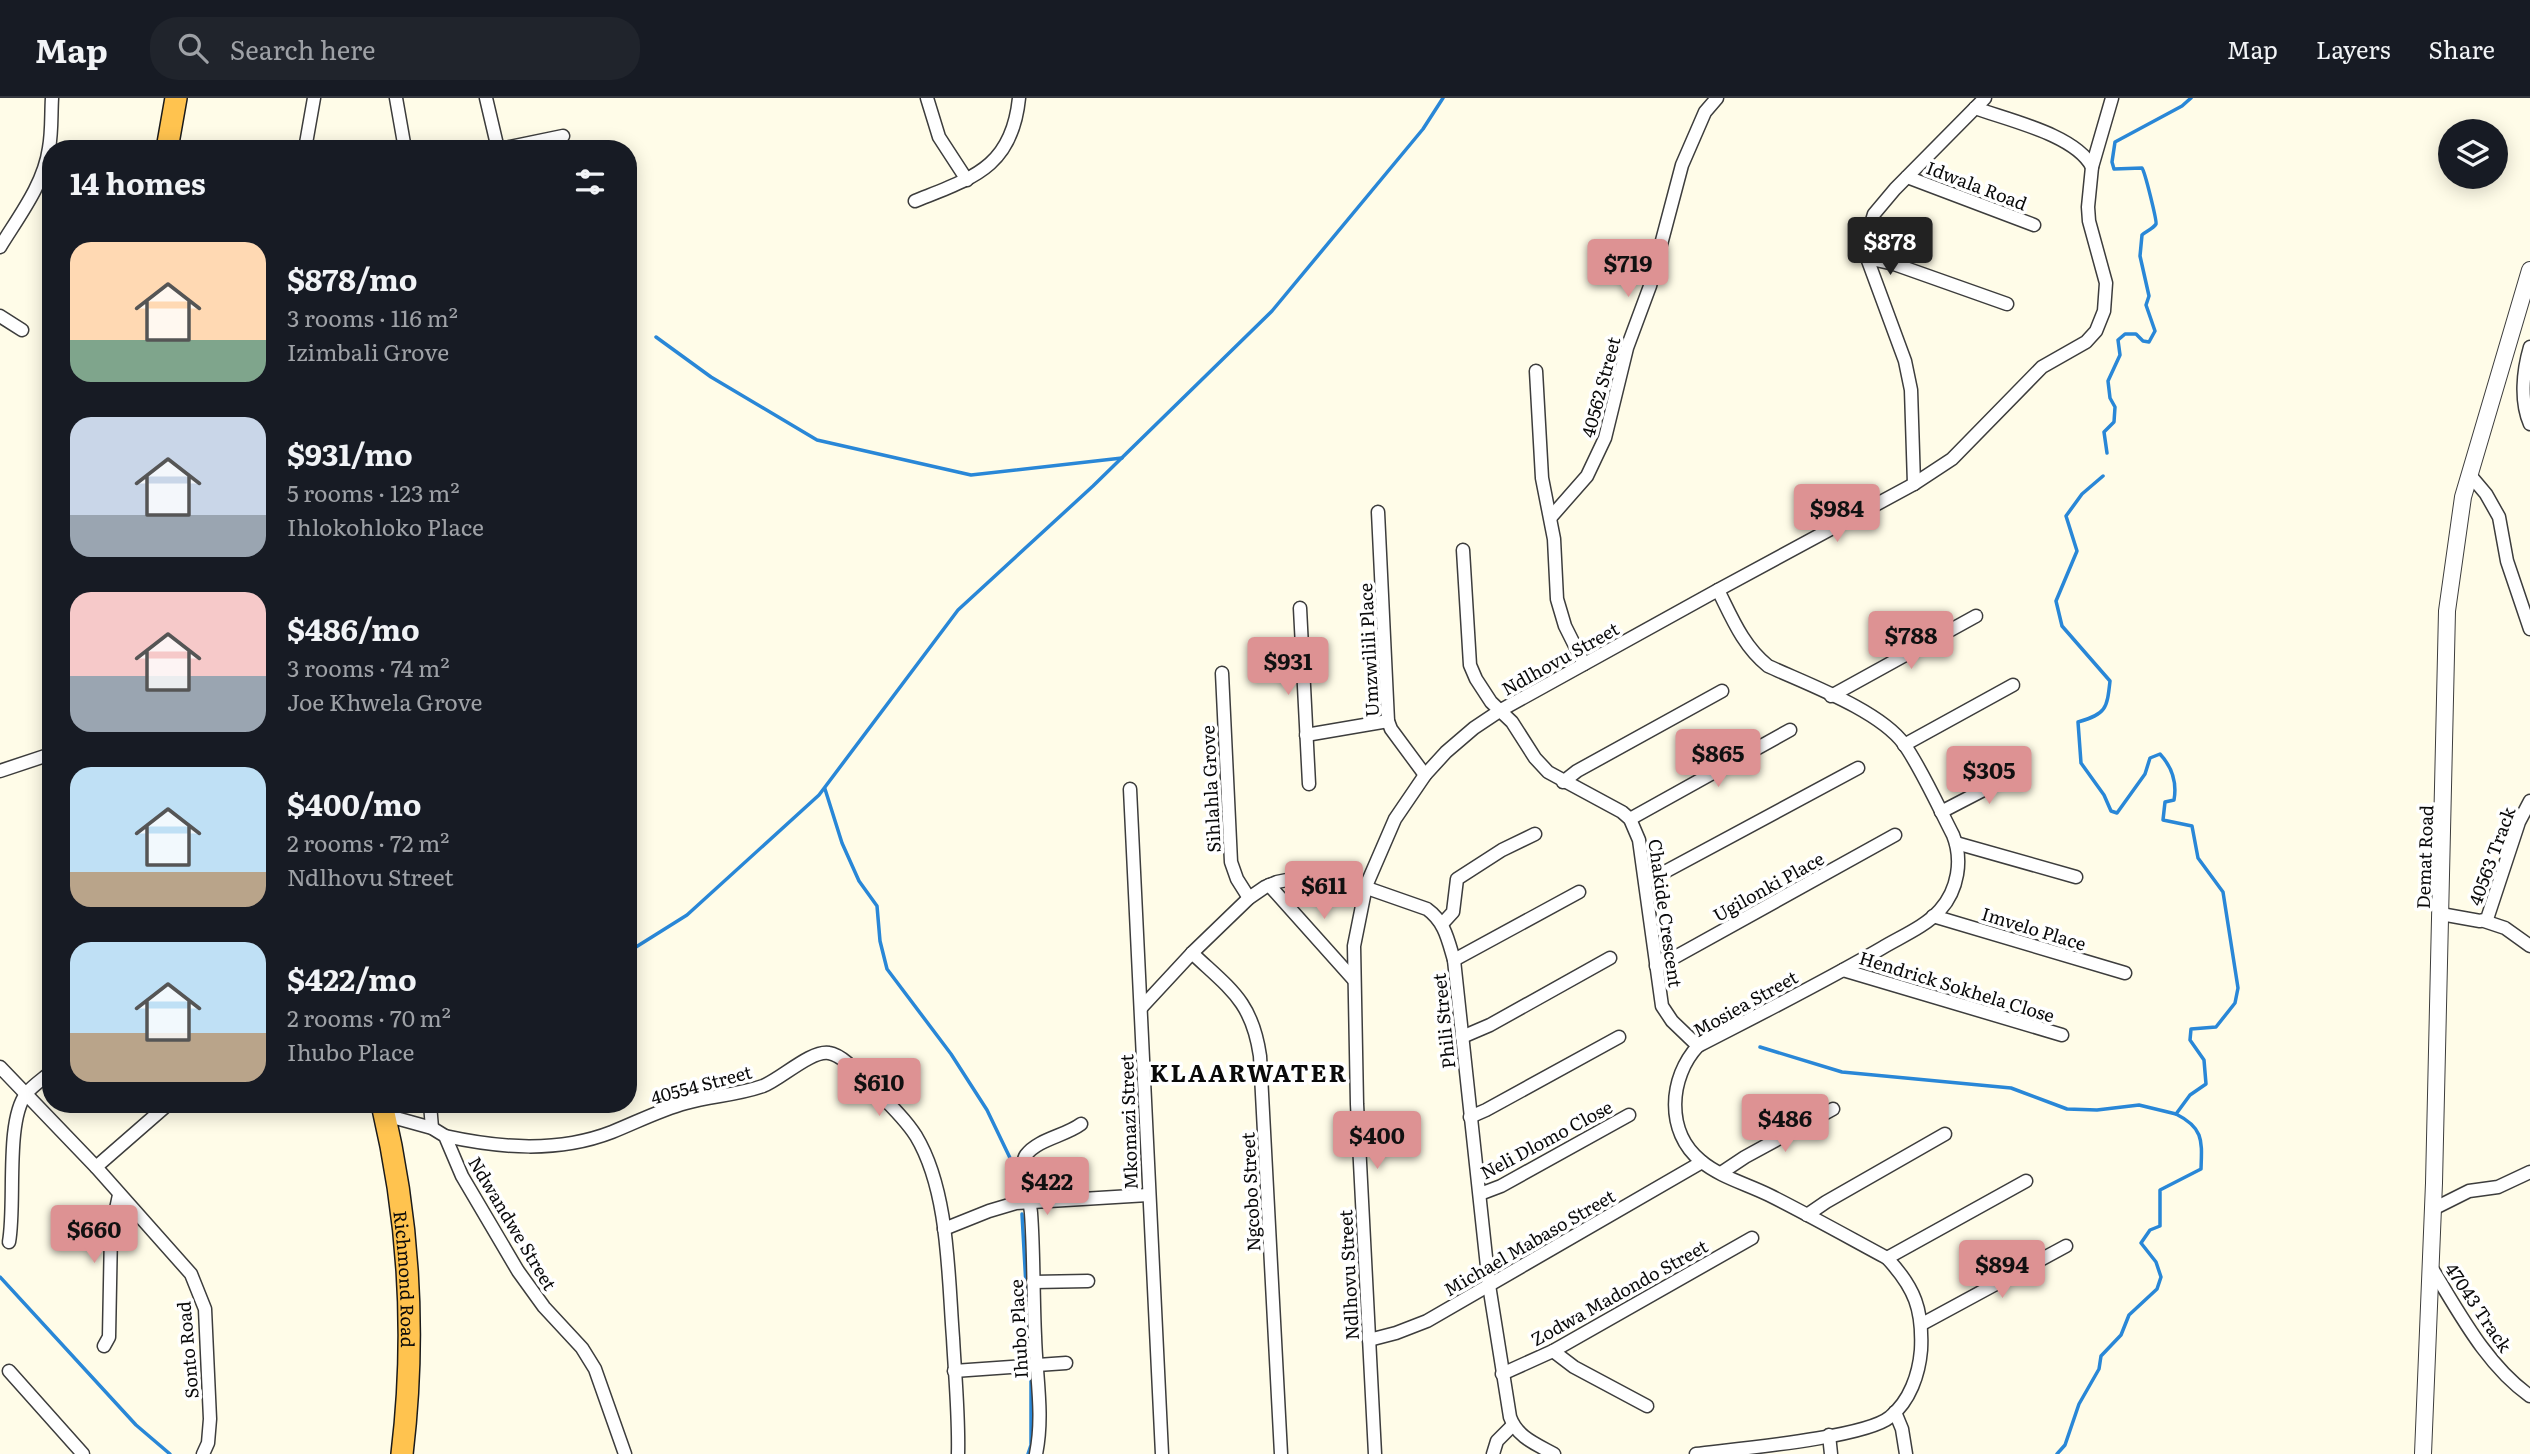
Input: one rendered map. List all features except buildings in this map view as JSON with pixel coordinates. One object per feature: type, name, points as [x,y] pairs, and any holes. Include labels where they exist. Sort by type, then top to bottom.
[{"type":"highway","points":[[169,140],[176,98]]},
{"type":"highway","name":"Richmond Road","points":[[384,1113],[400,1204],[410,1318],[408,1400],[402,1454]]},
{"type":"street","points":[[49,140],[52,98]]},
{"type":"street","points":[[307,140],[314,98]]},
{"type":"street","points":[[396,98],[403,140]]},
{"type":"street","points":[[486,98],[497,140]]},
{"type":"street","points":[[927,98],[939,137],[967,180]]},
{"type":"street","points":[[915,201],[982,171],[1006,146],[1014,126],[1019,98]]},
{"type":"street","name":"40562 Street","points":[[1551,517],[1587,476],[1605,438],[1627,348],[1650,286],[1682,165],[1705,112],[1717,98]]},
{"type":"street","points":[[1914,484],[1914,415],[1905,361],[1867,258],[1870,227],[1874,214],[1985,98]]},
{"type":"street","name":"Ndlhovu Street","points":[[1375,1454],[1357,1104],[1354,946],[1366,886],[1395,819],[1425,775],[1446,752],[1474,729],[1502,710],[1584,664],[1914,484],[1959,453],[2042,367],[2085,342],[2096,331],[2104,311],[2106,283],[2089,221],[2092,167],[2112,98]]},
{"type":"street","points":[[1975,108],[2068,143],[2088,159],[2092,167]]},
{"type":"street","points":[[543,140],[563,136]]},
{"type":"street","points":[[0,247],[42,173]]},
{"type":"street","name":"Idwala Road","points":[[1908,177],[2034,225]]},
{"type":"street","points":[[1867,258],[1894,264],[2007,304]]},
{"type":"street","name":"Demat Road","points":[[2423,1454],[2433,1209],[2448,611],[2463,497],[2530,270]]},
{"type":"street","points":[[2524,289],[2530,305]]},
{"type":"street","points":[[0,316],[22,330]]},
{"type":"street","points":[[2530,347],[2526,361],[2524,405],[2530,424]]},
{"type":"street","points":[[1536,371],[1542,478],[1551,517],[1558,599],[1565,626],[1584,664]]},
{"type":"street","points":[[2470,475],[2486,494],[2499,517],[2507,561],[2530,629]]},
{"type":"street","name":"Umzwilili Place","points":[[1378,512],[1388,721],[1425,775]]},
{"type":"street","points":[[1463,550],[1470,665],[1476,679],[1491,702],[1512,722],[1535,758],[1548,772],[1616,808],[1630,819],[1790,730]]},
{"type":"street","name":"Mosiea Street","points":[[1718,590],[1754,655],[1768,666],[1831,696],[1891,730],[1904,745],[1956,843],[1958,872],[1947,901],[1933,916],[1843,971],[1698,1046],[1686,1059],[1677,1080],[1675,1098],[1676,1117],[1681,1134],[1690,1150],[1702,1162],[1888,1258],[1898,1270],[1920,1311],[1922,1324],[1920,1362],[1913,1386],[1895,1412]]},
{"type":"street","points":[[1300,608],[1309,785]]},
{"type":"street","points":[[1831,696],[1976,616]]},
{"type":"street","name":"Sihlahla Grove","points":[[1222,673],[1231,862],[1237,879],[1250,898]]},
{"type":"street","points":[[1904,745],[2013,685]]},
{"type":"street","points":[[1563,782],[1577,771],[1722,691]]},
{"type":"street","points":[[1306,735],[1388,721]]},
{"type":"street","points":[[0,771],[42,757]]},
{"type":"street","points":[[1646,882],[1858,768]]},
{"type":"street","points":[[1941,812],[2022,770]]},
{"type":"street","name":"Mkomazi Street","points":[[1130,789],[1162,1454]]},
{"type":"street","name":"40563 Track","points":[[2441,914],[2483,921],[2489,916],[2519,822],[2530,801]]},
{"type":"street","name":"Chakide Crescent","points":[[1630,819],[1639,840],[1660,998],[1665,1012],[1698,1046]]},
{"type":"street","points":[[1141,1008],[1192,953],[1250,898],[1269,886],[1297,878],[1347,881],[1427,909],[1442,924],[1453,912],[1457,879],[1502,850],[1535,834]]},
{"type":"street","name":"Ugilonki Place","points":[[1656,966],[1895,835]]},
{"type":"street","points":[[1956,843],[2076,877]]},
{"type":"street","points":[[1269,886],[1354,980]]},
{"type":"street","points":[[1454,960],[1580,892]]},
{"type":"street","name":"Imvelo Place","points":[[1933,916],[2125,973]]},
{"type":"street","points":[[2483,921],[2505,928],[2530,946]]},
{"type":"street","name":"Phili Street","points":[[1442,924],[1454,960],[1489,1285],[1502,1374],[1513,1425]]},
{"type":"street","name":"Ngcobo Street","points":[[1192,953],[1242,1000],[1256,1031],[1260,1056],[1281,1454]]},
{"type":"street","points":[[1462,1037],[1490,1025],[1611,958]]},
{"type":"street","name":"Hendrick Sokhela Close","points":[[1843,971],[2062,1035]]},
{"type":"street","points":[[1469,1117],[1619,1037]]},
{"type":"street","name":"40554 Street","points":[[445,1136],[514,1147],[565,1144],[610,1133],[687,1102],[744,1092],[766,1085],[801,1063],[828,1052],[843,1060],[863,1079],[906,1122],[918,1138],[934,1179],[944,1229]]},
{"type":"street","name":"Sonto Road","points":[[0,1067],[42,1111]]},
{"type":"street","points":[[9,1242],[13,1223],[15,1130],[18,1111],[26,1094],[42,1080]]},
{"type":"street","points":[[1721,1172],[1833,1109]]},
{"type":"street","name":"Sonto Road","points":[[44,1113],[178,1256],[198,1288],[205,1310],[210,1419],[208,1443],[203,1454]]},
{"type":"street","points":[[96,1167],[157,1113]]},
{"type":"street","points":[[391,1113],[432,1128],[445,1136]]},
{"type":"street","points":[[431,1113],[432,1128]]},
{"type":"street","name":"Neli Dlomo Close","points":[[1480,1194],[1500,1186],[1629,1115]]},
{"type":"street","name":"Ihubo Place","points":[[1036,1454],[1041,1424],[1030,1202],[1023,1170],[1026,1156],[1042,1143],[1070,1132],[1081,1124]]},
{"type":"street","points":[[1807,1215],[1945,1134]]},
{"type":"street","name":"Ndwandwe Street","points":[[445,1136],[466,1182],[518,1271],[544,1307],[582,1348],[595,1369],[625,1454]]},
{"type":"street","name":"Michael Mabaso Street","points":[[1369,1340],[1427,1321],[1702,1162]]},
{"type":"street","points":[[2433,1209],[2469,1191],[2498,1187],[2530,1172]]},
{"type":"street","points":[[1888,1258],[2026,1181]]},
{"type":"street","points":[[104,1346],[109,1337],[111,1232],[119,1195]]},
{"type":"street","points":[[958,1454],[944,1229],[989,1211],[1030,1202],[1148,1195]]},
{"type":"street","name":"Zodwa Madondo Street","points":[[1502,1374],[1553,1351],[1752,1238]]},
{"type":"street","points":[[1922,1324],[2066,1246]]},
{"type":"street","name":"47043 Track","points":[[2431,1267],[2469,1328],[2491,1357],[2512,1383],[2530,1396]]},
{"type":"street","points":[[1033,1282],[1088,1281]]},
{"type":"street","points":[[1553,1351],[1574,1367],[1647,1406]]},
{"type":"street","points":[[954,1371],[1066,1363]]},
{"type":"street","points":[[9,1371],[83,1454]]},
{"type":"street","points":[[1696,1454],[1753,1450],[1829,1435],[1878,1423],[1895,1412],[1902,1429],[1906,1454]]},
{"type":"street","points":[[1493,1454],[1497,1441],[1513,1425],[1526,1439],[1554,1454]]},
{"type":"street","points":[[1829,1435],[1831,1454]]},
{"type":"waterway","points":[[637,946],[687,915],[819,795],[958,610],[1093,486],[1272,311],[1423,129],[1443,98]]},
{"type":"waterway","points":[[2107,453],[2104,432],[2114,422],[2115,407],[2110,398],[2108,381],[2120,355],[2118,340],[2125,334],[2136,334],[2143,341],[2149,342],[2155,331],[2146,305],[2149,296],[2140,256],[2142,235],[2156,224],[2155,215],[2142,168],[2114,169],[2112,162],[2115,142],[2182,106],[2191,98]]},
{"type":"waterway","points":[[656,337],[711,377],[817,440],[971,475],[1122,458]]},
{"type":"waterway","points":[[2057,1454],[2065,1445],[2079,1404],[2099,1369],[2101,1356],[2121,1335],[2129,1315],[2157,1289],[2161,1277],[2156,1262],[2141,1243],[2150,1230],[2160,1226],[2160,1190],[2201,1169],[2199,1136],[2192,1125],[2176,1114],[2190,1095],[2206,1084],[2204,1060],[2190,1040],[2191,1029],[2216,1027],[2235,1003],[2238,988],[2223,892],[2198,858],[2192,826],[2163,820],[2165,802],[2174,800],[2175,794],[2173,776],[2168,764],[2160,754],[2150,758],[2145,774],[2117,813],[2111,811],[2104,795],[2081,763],[2078,722],[2100,713],[2108,698],[2110,681],[2062,626],[2056,601],[2077,551],[2066,516],[2082,494],[2103,476]]},
{"type":"waterway","points":[[825,789],[842,843],[859,881],[877,906],[880,941],[887,969],[951,1054],[987,1110],[1011,1160],[1021,1194]]},
{"type":"waterway","points":[[1760,1047],[1842,1072],[2011,1088],[2067,1109],[2097,1110],[2139,1105],[2176,1114]]},
{"type":"waterway","points":[[1022,1214],[1029,1340]]},
{"type":"waterway","points":[[0,1277],[136,1425],[170,1454]]},
{"type":"waterway","points":[[1028,1454],[1031,1445],[1031,1369]]},
{"type":"district","name":"KLAARWATER","points":[[1249,1071]]}]
